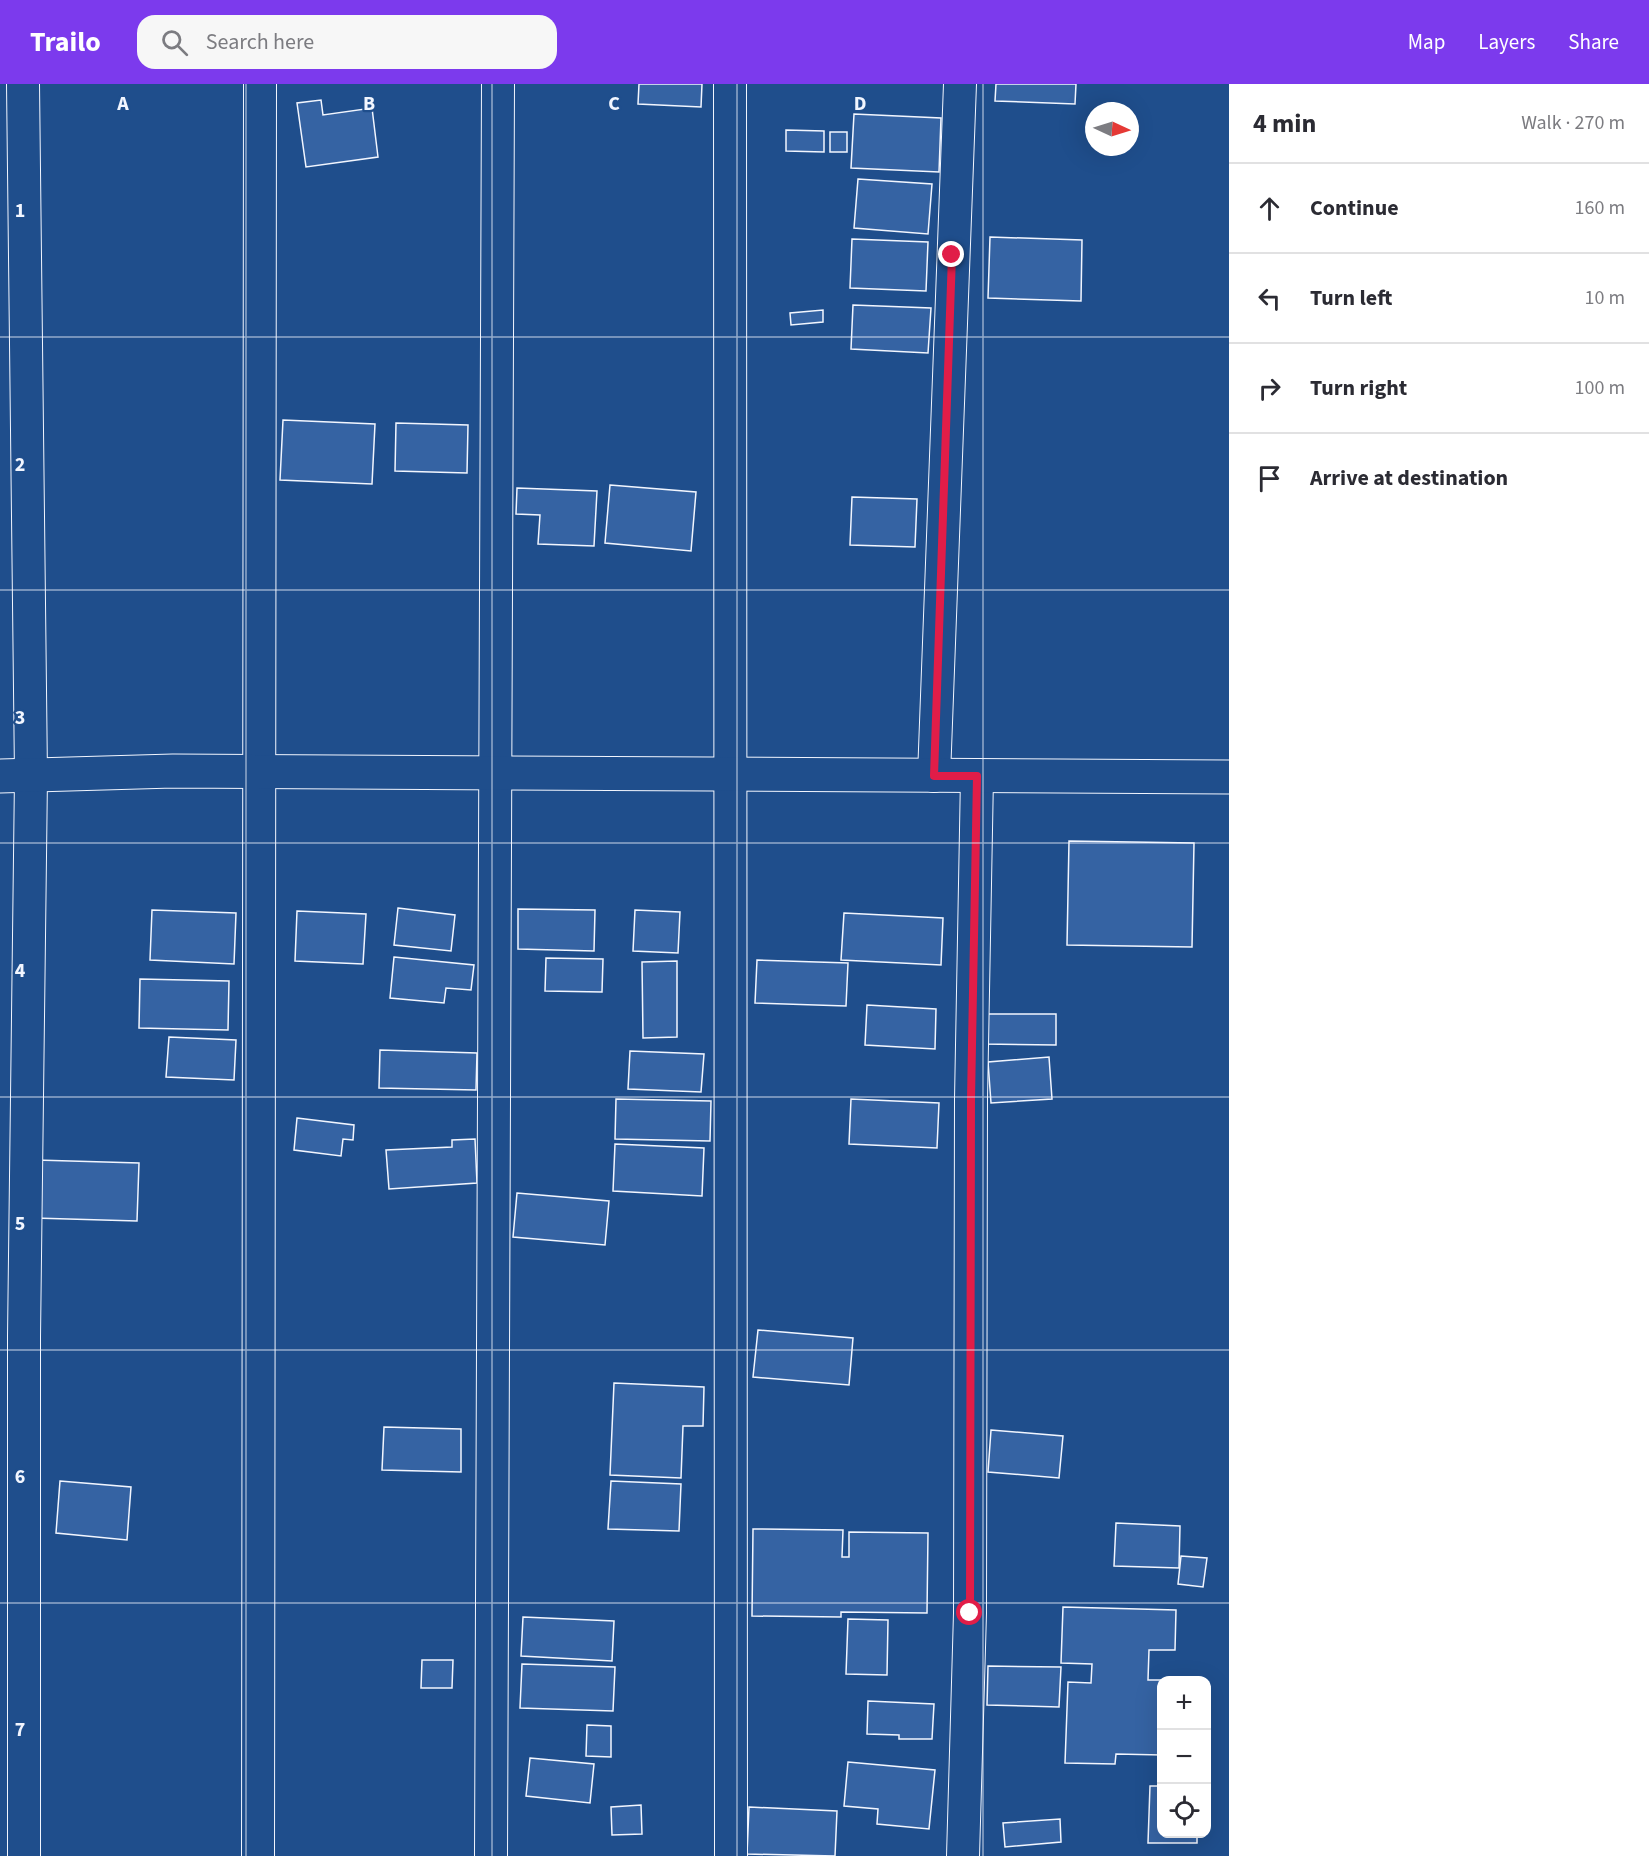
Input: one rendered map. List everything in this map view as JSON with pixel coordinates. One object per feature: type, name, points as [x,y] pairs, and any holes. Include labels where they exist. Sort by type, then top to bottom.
[{"type":"street","points":[[23,84],[16,776],[24,1337],[24,1856]]},
{"type":"street","points":[[258,1856],[260,84]]},
{"type":"street","points":[[491,1856],[498,84]]},
{"type":"street","points":[[730,84],[730,1856]]},
{"type":"street","points":[[934,776],[960,84]]},
{"type":"street","points":[[16,776],[173,771],[1229,777]]},
{"type":"street","points":[[963,1856],[970,1613],[971,1099],[977,776]]},
{"type":"building","points":[[639,84],[702,84],[701,107],[638,104]]},
{"type":"building","points":[[996,84],[1076,84],[1075,104],[995,101]]},
{"type":"building","points":[[321,100],[323,115],[372,108],[378,157],[306,167],[297,103]]},
{"type":"building","points":[[854,114],[941,118],[939,172],[851,168]]},
{"type":"building","points":[[786,130],[824,131],[824,152],[786,151]]},
{"type":"building","points":[[830,132],[847,132],[847,152],[830,152]]},
{"type":"building","points":[[858,179],[932,184],[928,234],[854,228]]},
{"type":"building","points":[[990,237],[1082,240],[1081,301],[988,298]]},
{"type":"building","points":[[852,239],[928,242],[926,291],[850,288]]},
{"type":"building","points":[[853,305],[931,308],[928,353],[851,349]]},
{"type":"building","points":[[823,310],[823,322],[791,325],[790,313]]},
{"type":"building","points":[[283,420],[375,424],[372,484],[280,480]]},
{"type":"building","points":[[396,423],[468,425],[467,473],[395,471]]},
{"type":"building","points":[[610,485],[696,492],[691,551],[605,543]]},
{"type":"building","points":[[517,488],[597,491],[594,546],[538,544],[540,515],[516,514]]},
{"type":"building","points":[[852,497],[917,499],[915,547],[850,545]]},
{"type":"building","points":[[1069,841],[1194,843],[1192,947],[1067,945]]},
{"type":"building","points":[[398,908],[455,915],[451,951],[394,945]]},
{"type":"building","points":[[518,909],[595,910],[594,951],[518,949]]},
{"type":"building","points":[[152,910],[236,913],[234,964],[150,960]]},
{"type":"building","points":[[635,910],[680,912],[678,953],[633,951]]},
{"type":"building","points":[[297,911],[366,914],[363,964],[295,961]]},
{"type":"building","points":[[844,913],[943,918],[941,965],[841,960]]},
{"type":"building","points":[[394,957],[474,965],[471,990],[446,988],[444,1003],[390,998]]},
{"type":"building","points":[[546,958],[603,959],[602,992],[545,991]]},
{"type":"building","points":[[757,960],[848,963],[846,1006],[755,1003]]},
{"type":"building","points":[[677,961],[677,1037],[643,1038],[642,962]]},
{"type":"building","points":[[140,979],[229,981],[228,1030],[139,1028]]},
{"type":"building","points":[[867,1005],[936,1009],[935,1049],[865,1045]]},
{"type":"building","points":[[982,1014],[1056,1014],[1056,1045],[982,1044]]},
{"type":"building","points":[[169,1037],[236,1040],[234,1080],[166,1077]]},
{"type":"building","points":[[380,1050],[477,1053],[476,1090],[379,1088]]},
{"type":"building","points":[[630,1051],[704,1054],[701,1092],[628,1089]]},
{"type":"building","points":[[1049,1057],[1052,1099],[991,1103],[988,1062]]},
{"type":"building","points":[[616,1099],[711,1101],[710,1141],[615,1139]]},
{"type":"building","points":[[851,1099],[939,1103],[937,1148],[849,1144]]},
{"type":"building","points":[[297,1118],[354,1125],[353,1140],[343,1139],[341,1156],[294,1150]]},
{"type":"building","points":[[475,1139],[477,1183],[389,1189],[386,1150],[452,1147],[452,1140]]},
{"type":"building","points":[[615,1144],[704,1148],[702,1196],[613,1191]]},
{"type":"building","points":[[36,1160],[139,1163],[137,1221],[34,1218]]},
{"type":"building","points":[[517,1193],[609,1201],[605,1245],[513,1237]]},
{"type":"building","points":[[758,1330],[853,1338],[849,1385],[753,1377]]},
{"type":"building","points":[[614,1383],[704,1387],[703,1426],[683,1426],[681,1478],[610,1475]]},
{"type":"building","points":[[384,1427],[461,1429],[461,1472],[382,1470]]},
{"type":"building","points":[[991,1430],[1063,1436],[1059,1478],[988,1472]]},
{"type":"building","points":[[60,1481],[131,1487],[127,1540],[56,1533]]},
{"type":"building","points":[[611,1481],[681,1484],[679,1531],[608,1529]]},
{"type":"building","points":[[1116,1523],[1180,1526],[1179,1568],[1114,1566]]},
{"type":"building","points":[[753,1529],[843,1530],[842,1557],[849,1557],[849,1532],[928,1533],[927,1613],[841,1612],[841,1617],[752,1616]]},
{"type":"building","points":[[1181,1556],[1207,1558],[1203,1587],[1178,1584]]},
{"type":"building","points":[[1063,1607],[1176,1610],[1175,1650],[1149,1650],[1148,1680],[1157,1680],[1157,1755],[1116,1754],[1115,1764],[1065,1763],[1068,1682],[1091,1683],[1092,1664],[1061,1663]]},
{"type":"building","points":[[523,1617],[614,1621],[612,1661],[521,1656]]},
{"type":"building","points":[[848,1619],[888,1620],[887,1675],[846,1674]]},
{"type":"building","points":[[422,1660],[453,1660],[452,1688],[421,1688]]},
{"type":"building","points":[[522,1664],[615,1667],[613,1711],[520,1708]]},
{"type":"building","points":[[988,1666],[1061,1667],[1059,1707],[987,1705]]},
{"type":"building","points":[[868,1701],[934,1704],[932,1739],[899,1739],[899,1735],[867,1734]]},
{"type":"building","points":[[587,1725],[611,1726],[611,1757],[586,1756]]},
{"type":"building","points":[[530,1758],[594,1764],[590,1803],[526,1796]]},
{"type":"building","points":[[848,1762],[935,1770],[929,1829],[877,1824],[878,1809],[844,1806]]},
{"type":"building","points":[[1150,1786],[1157,1786],[1157,1838],[1197,1838],[1197,1843],[1148,1843]]},
{"type":"building","points":[[641,1805],[642,1834],[612,1835],[611,1807]]},
{"type":"building","points":[[749,1807],[837,1811],[835,1856],[747,1854]]},
{"type":"building","points":[[1060,1819],[1061,1842],[1005,1847],[1003,1823]]},
{"type":"route","points":[[952,255],[934,776],[977,776],[971,1099],[970,1613]]}]
